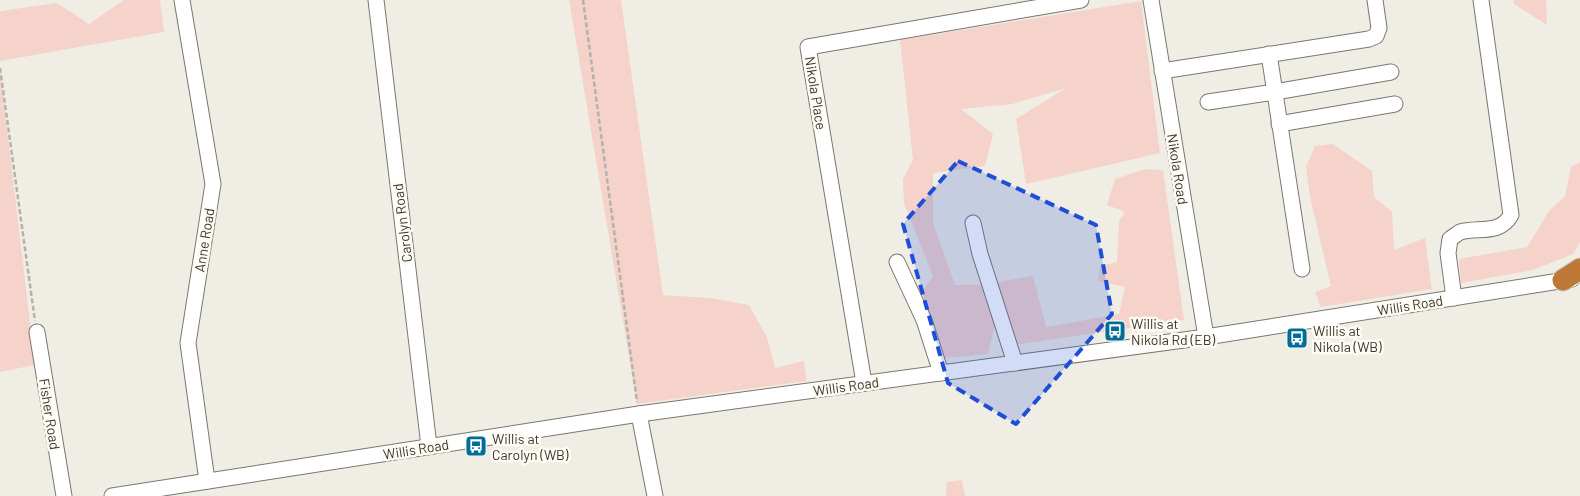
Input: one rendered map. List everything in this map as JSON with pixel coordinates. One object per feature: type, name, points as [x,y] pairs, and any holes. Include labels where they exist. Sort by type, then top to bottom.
[{"type":"street","name":"Anne Road","points":[[182,0],[213,184],[188,343],[207,481]]},
{"type":"street","name":"Carolyn Road","points":[[376,0],[429,446]]},
{"type":"street","name":"Nikola Place","points":[[864,384],[808,47],[1081,0]]},
{"type":"street","name":"Nikola Road","points":[[1151,0],[1206,338]]},
{"type":"street","points":[[1162,71],[1369,39],[1376,36],[1379,28],[1375,0]]},
{"type":"street","points":[[1454,298],[1448,253],[1450,239],[1459,233],[1501,226],[1507,223],[1511,215],[1481,0]]},
{"type":"street","points":[[1269,54],[1302,269]]},
{"type":"street","points":[[1208,102],[1391,72]]},
{"type":"street","points":[[1279,124],[1395,104]]},
{"type":"street","points":[[973,223],[980,254],[1015,363]]},
{"type":"street","points":[[897,262],[924,320],[941,373]]},
{"type":"street","name":"Willis Road","points":[[112,496],[638,414],[1206,338],[1576,278]]},
{"type":"street","name":"Fisher Road","points":[[37,332],[64,496]]},
{"type":"street","points":[[638,414],[655,496]]},
{"type":"path","points":[[583,0],[638,414]]},
{"type":"path","points":[[0,68],[37,332]]},
{"type":"highlighted area","points":[[958,161],[1096,225],[1112,314],[1016,424],[948,383],[903,224]]},
{"type":"shaded area","points":[[124,0],[160,0],[164,32],[0,61],[0,11],[57,3],[89,24]]},
{"type":"shaded area","points":[[569,0],[621,0],[663,295],[711,298],[749,305],[767,337],[775,368],[804,361],[807,381],[637,404]]},
{"type":"shaded area","points":[[1514,0],[1546,0],[1547,25],[1514,4]]},
{"type":"shaded area","points":[[1141,1],[1160,153],[1026,184],[1016,119],[1066,88],[1012,104],[961,109],[993,134],[985,166],[933,173],[933,223],[955,285],[981,285],[1033,276],[1046,327],[1119,314],[1125,287],[1098,281],[1100,266],[1117,262],[1119,221],[1125,212],[1107,205],[1115,179],[1145,169],[1163,170],[1184,320],[1014,345],[999,307],[988,354],[938,359],[922,292],[933,276],[904,203],[903,179],[913,160],[900,40]]},
{"type":"shaded area","points":[[0,70],[35,365],[0,372]]},
{"type":"shaded area","points":[[1333,144],[1372,171],[1374,197],[1392,212],[1394,250],[1425,238],[1432,289],[1321,307],[1315,292],[1331,286],[1310,197],[1306,167],[1315,146]]},
{"type":"shaded area","points":[[1580,162],[1580,242],[1573,254],[1533,270],[1461,283],[1459,259],[1527,247],[1549,211],[1565,196],[1571,167]]},
{"type":"shaded area","points":[[962,480],[965,496],[946,496],[947,482]]},
{"type":"place","name":"Willis at Nikola Rd (EB)","points":[[1115,331]]},
{"type":"place","name":"Willis at Nikola (WB)","points":[[1297,338]]},
{"type":"place","name":"Willis at Carolyn (WB)","points":[[476,446]]}]
